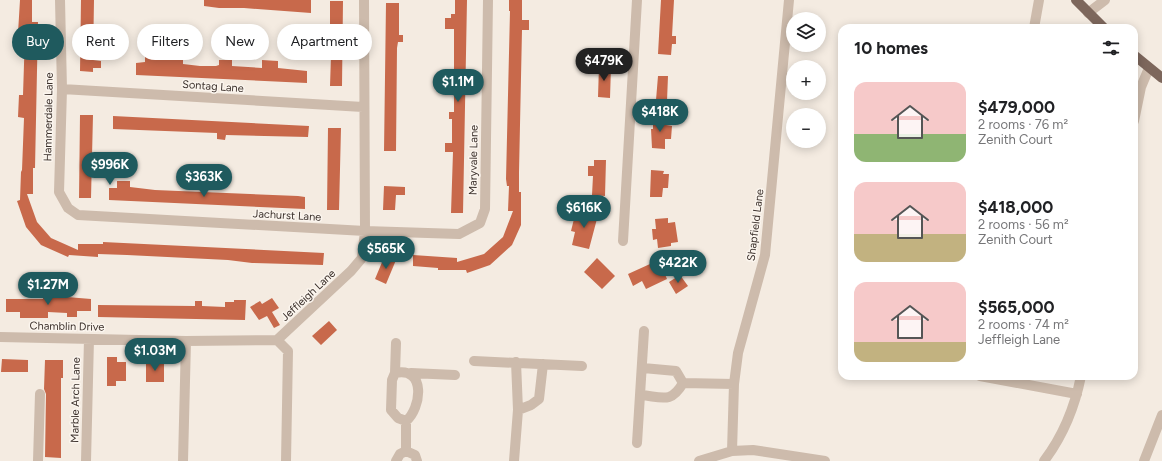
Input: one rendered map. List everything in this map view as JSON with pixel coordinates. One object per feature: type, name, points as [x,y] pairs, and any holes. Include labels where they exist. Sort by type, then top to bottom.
[{"type":"main road","points":[[1076,0],[1100,24]]},
{"type":"main road","points":[[1138,58],[1162,78]]},
{"type":"street","name":"Hammerdale Lane","points":[[60,0],[62,88],[59,192],[68,208]]},
{"type":"street","name":"Jeffleigh Lane","points":[[277,340],[351,271],[362,258],[365,231],[363,107],[364,0]]},
{"type":"street","name":"Maryvale Lane","points":[[480,223],[484,209],[488,0]]},
{"type":"street","points":[[623,241],[638,0]]},
{"type":"street","name":"Shapfield Lane","points":[[732,451],[734,384],[738,353],[765,255],[789,0]]},
{"type":"street","points":[[1035,24],[1039,0]]},
{"type":"street","points":[[1088,13],[1105,0]]},
{"type":"street","points":[[1138,102],[1141,87],[1149,68]]},
{"type":"street","name":"Sontag Lane","points":[[62,88],[363,107]]},
{"type":"street","name":"Jachurst Lane","points":[[68,208],[78,215],[365,231],[459,234],[480,223]]},
{"type":"street","points":[[638,442],[644,331]]},
{"type":"street","name":"Chamblin Drive","points":[[0,337],[186,341],[277,340]]},
{"type":"street","name":"Marble Arch Lane","points":[[86,461],[89,339]]},
{"type":"street","points":[[277,340],[288,351],[286,461]]},
{"type":"street","points":[[183,461],[186,341]]},
{"type":"street","points":[[396,343],[395,373],[392,380],[391,410],[398,418],[406,421]]},
{"type":"street","points":[[474,361],[582,366]]},
{"type":"street","points":[[514,461],[518,410],[516,362]]},
{"type":"street","points":[[518,410],[532,405],[540,399],[542,364]]},
{"type":"street","points":[[643,368],[676,371],[683,383]]},
{"type":"street","points":[[395,373],[403,371],[411,373],[455,375]]},
{"type":"street","points":[[406,421],[412,416],[416,408],[417,381],[411,373]]},
{"type":"street","points":[[1002,380],[1077,394]]},
{"type":"street","points":[[1044,461],[1057,444],[1077,394],[1080,380]]},
{"type":"street","points":[[683,383],[734,384]]},
{"type":"street","points":[[641,395],[671,397],[677,393],[683,383]]},
{"type":"street","points":[[38,461],[40,394]]},
{"type":"street","points":[[1144,461],[1162,415]]},
{"type":"street","points":[[406,421],[406,451]]},
{"type":"street","points":[[703,461],[732,451],[753,450],[825,461]]},
{"type":"street","points":[[396,461],[400,454],[406,451]]},
{"type":"street","points":[[406,451],[415,455],[417,461]]},
{"type":"building","points":[[20,0],[32,0],[32,22],[38,22],[38,24],[19,24]]},
{"type":"building","points":[[81,0],[94,0],[94,24],[81,24]]},
{"type":"building","points":[[204,0],[311,0],[311,13],[244,8],[219,8],[204,6]]},
{"type":"building","points":[[455,0],[467,0],[463,213],[451,213],[453,152],[445,152],[445,143],[452,143],[452,119],[449,119],[449,112],[454,112],[454,29],[445,29],[445,18],[451,18],[451,14],[455,14]]},
{"type":"building","points":[[509,0],[522,0],[522,20],[529,20],[529,30],[522,30],[519,172],[519,192],[521,192],[521,225],[512,245],[490,265],[467,273],[466,270],[438,270],[438,268],[413,266],[413,255],[457,258],[457,262],[484,254],[503,237],[513,211],[508,211],[509,186],[507,186],[506,179]]},
{"type":"building","points":[[661,0],[674,0],[672,36],[676,36],[676,44],[672,44],[671,55],[658,54]]},
{"type":"building","points":[[330,1],[343,1],[343,24],[330,24]]},
{"type":"building","points":[[386,3],[399,3],[399,35],[403,35],[403,42],[398,42],[397,48],[396,151],[384,151]]},
{"type":"building","points":[[24,60],[37,60],[35,168],[33,168],[33,194],[27,194],[37,222],[51,238],[78,250],[78,244],[103,244],[103,242],[324,253],[323,265],[252,263],[228,260],[98,254],[98,257],[69,255],[68,257],[41,245],[26,227],[17,201],[20,200],[24,118],[18,117],[19,95],[23,95]]},
{"type":"building","points":[[80,60],[101,61],[101,68],[93,68],[93,72],[80,71]]},
{"type":"building","points":[[145,60],[183,60],[183,64],[216,66],[219,65],[219,60],[232,60],[232,66],[262,68],[262,60],[278,61],[278,68],[307,71],[307,83],[136,75],[136,63],[145,62]]},
{"type":"building","points":[[331,60],[342,60],[342,86],[330,86]]},
{"type":"building","points":[[599,66],[611,67],[610,98],[598,97]]},
{"type":"building","points":[[658,76],[668,76],[667,101],[656,100]]},
{"type":"building","points":[[80,115],[93,115],[91,198],[79,198]]},
{"type":"building","points":[[113,116],[309,126],[308,137],[226,135],[225,140],[217,139],[217,133],[113,129]]},
{"type":"building","points":[[653,118],[666,118],[666,125],[672,126],[671,139],[665,139],[665,149],[652,148],[651,129],[653,129]]},
{"type":"building","points":[[328,128],[341,128],[339,210],[327,210]]},
{"type":"building","points":[[594,160],[606,160],[605,196],[592,195],[593,176],[588,176],[588,166],[594,166]]},
{"type":"building","points":[[651,170],[664,171],[663,174],[669,174],[668,188],[663,188],[662,197],[650,197]]},
{"type":"building","points":[[117,181],[130,181],[130,187],[155,190],[305,197],[305,209],[109,200],[109,188],[117,188]]},
{"type":"building","points":[[384,186],[405,187],[405,195],[396,195],[395,210],[383,210]]},
{"type":"building","points":[[582,211],[598,215],[589,249],[572,245],[575,232],[571,231],[575,215],[581,216]]},
{"type":"building","points":[[668,218],[668,223],[675,222],[678,242],[671,243],[671,246],[658,248],[657,239],[653,240],[652,229],[656,229],[655,219]]},
{"type":"building","points":[[385,255],[396,260],[386,284],[375,279]]},
{"type":"building","points":[[597,258],[615,276],[602,289],[584,272]]},
{"type":"building","points":[[660,263],[667,279],[646,289],[642,281],[633,286],[628,274],[650,264],[651,267]]},
{"type":"building","points":[[680,275],[688,286],[676,294],[669,282]]},
{"type":"building","points":[[43,295],[91,299],[91,311],[77,311],[77,317],[67,317],[67,313],[48,312],[48,318],[20,318],[20,312],[6,312],[6,299],[43,299]]},
{"type":"building","points":[[272,298],[279,308],[272,312],[280,325],[274,328],[267,316],[259,320],[250,307],[260,301],[262,304]]},
{"type":"building","points":[[234,300],[246,300],[245,320],[98,317],[98,305],[195,306],[195,301],[202,301],[202,306],[225,307],[225,302],[234,302]]},
{"type":"building","points":[[329,321],[337,330],[321,345],[312,336]]},
{"type":"building","points":[[107,357],[117,357],[117,362],[126,362],[126,381],[116,381],[116,386],[107,386]]},
{"type":"building","points":[[2,359],[28,360],[28,372],[1,372]]},
{"type":"building","points":[[45,360],[63,360],[63,378],[61,378],[61,458],[45,457]]},
{"type":"building","points":[[146,362],[164,362],[164,382],[146,382]]}]
